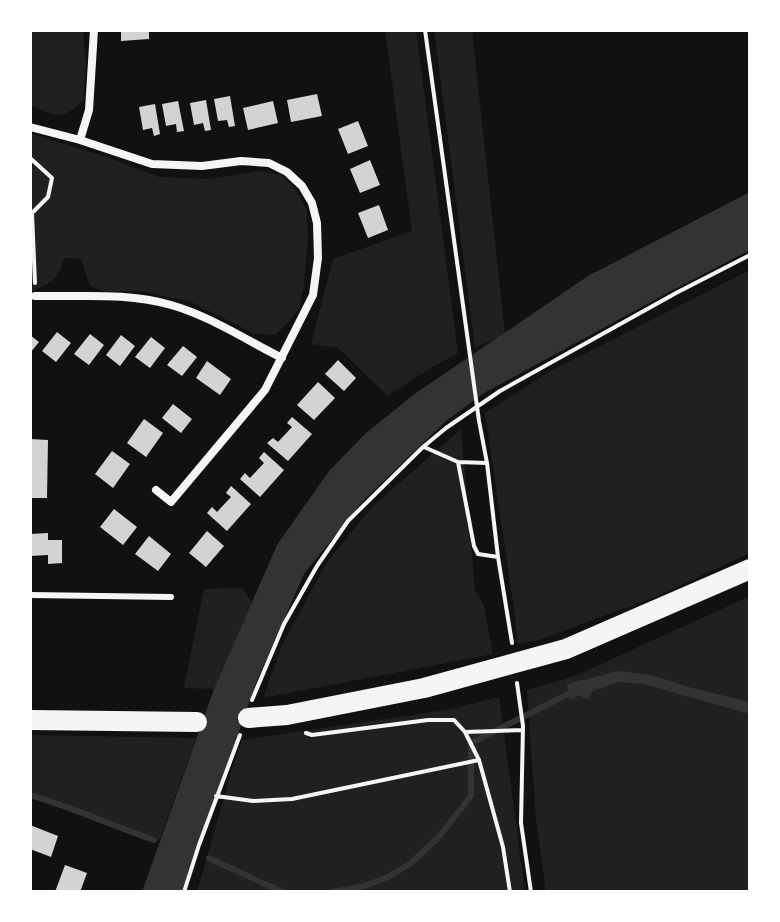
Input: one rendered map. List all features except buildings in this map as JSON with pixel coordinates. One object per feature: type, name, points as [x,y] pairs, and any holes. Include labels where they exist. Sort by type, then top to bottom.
[{"type":"main road","points":[[248,718],[287,715],[424,688],[566,649],[750,569]]},
{"type":"main road","points":[[30,720],[197,722]]},
{"type":"street","points":[[80,140],[89,110],[94,30]]},
{"type":"street","points":[[30,127],[152,164],[202,166],[241,161],[269,163],[287,172],[302,186],[312,203],[317,223],[318,258],[313,295],[265,390],[171,502],[156,490]]},
{"type":"street","points":[[35,296],[129,298],[170,305],[213,322],[282,358]]},
{"type":"lane","points":[[30,595],[171,597]]},
{"type":"path","points":[[425,30],[508,610]]},
{"type":"path","points":[[30,158],[52,178],[48,197],[32,213],[35,296]]},
{"type":"path","points":[[258,682],[284,624],[317,566],[348,521],[423,447],[455,421],[511,385],[750,255]]},
{"type":"path","points":[[423,447],[458,462],[487,463]]},
{"type":"path","points":[[458,462],[474,546],[478,554],[498,557]]},
{"type":"path","points":[[426,708],[428,720]]},
{"type":"path","points":[[300,730],[312,735],[428,720],[454,720],[465,732],[479,760],[503,847],[510,892]]},
{"type":"path","points":[[465,732],[523,728],[521,823],[531,892]]},
{"type":"path","points":[[184,892],[239,738]]},
{"type":"path","points":[[216,796],[253,801],[292,799],[479,760]]},
{"type":"shaded area","points":[[30,30],[83,30],[86,64],[83,101],[69,112],[58,115],[30,105]]},
{"type":"shaded area","points":[[385,30],[416,30],[458,353],[388,396],[338,348],[311,344],[333,259],[412,231]]},
{"type":"shaded area","points":[[434,30],[472,30],[505,334],[475,348]]},
{"type":"shaded area","points":[[30,133],[159,177],[210,179],[259,171],[282,175],[298,193],[307,210],[304,286],[299,309],[275,335],[255,334],[191,302],[142,291],[106,292],[90,286],[81,259],[64,258],[53,280],[30,292]]},
{"type":"shaded area","points":[[750,192],[750,250],[484,393],[446,421],[363,501],[304,574],[256,683],[183,892],[142,892],[214,689],[277,545],[329,471],[365,434],[413,395],[588,276]]},
{"type":"shaded area","points":[[750,270],[750,553],[655,597],[542,639],[517,644],[485,413],[554,369]]},
{"type":"shaded area","points":[[461,429],[475,590],[484,605],[493,654],[263,698],[283,643],[327,562],[373,506]]},
{"type":"shaded area","points":[[242,588],[252,602],[214,689],[184,688],[204,589]]},
{"type":"shaded area","points":[[750,596],[750,892],[546,892],[536,820],[527,690],[577,675]]},
{"type":"shaded area","points":[[619,671],[651,675],[750,702],[750,714],[643,684],[619,682],[593,691],[588,700],[579,695],[570,700],[567,684]]},
{"type":"shaded area","points":[[499,697],[525,892],[197,892],[242,740],[452,709]]},
{"type":"shaded area","points":[[30,735],[196,738],[159,841],[30,795]]},
{"type":"waterway","points":[[332,892],[365,886],[411,863],[438,838],[471,796],[471,743],[574,691]]},
{"type":"waterway","points":[[30,795],[154,840]]},
{"type":"waterway","points":[[209,858],[282,892]]}]
